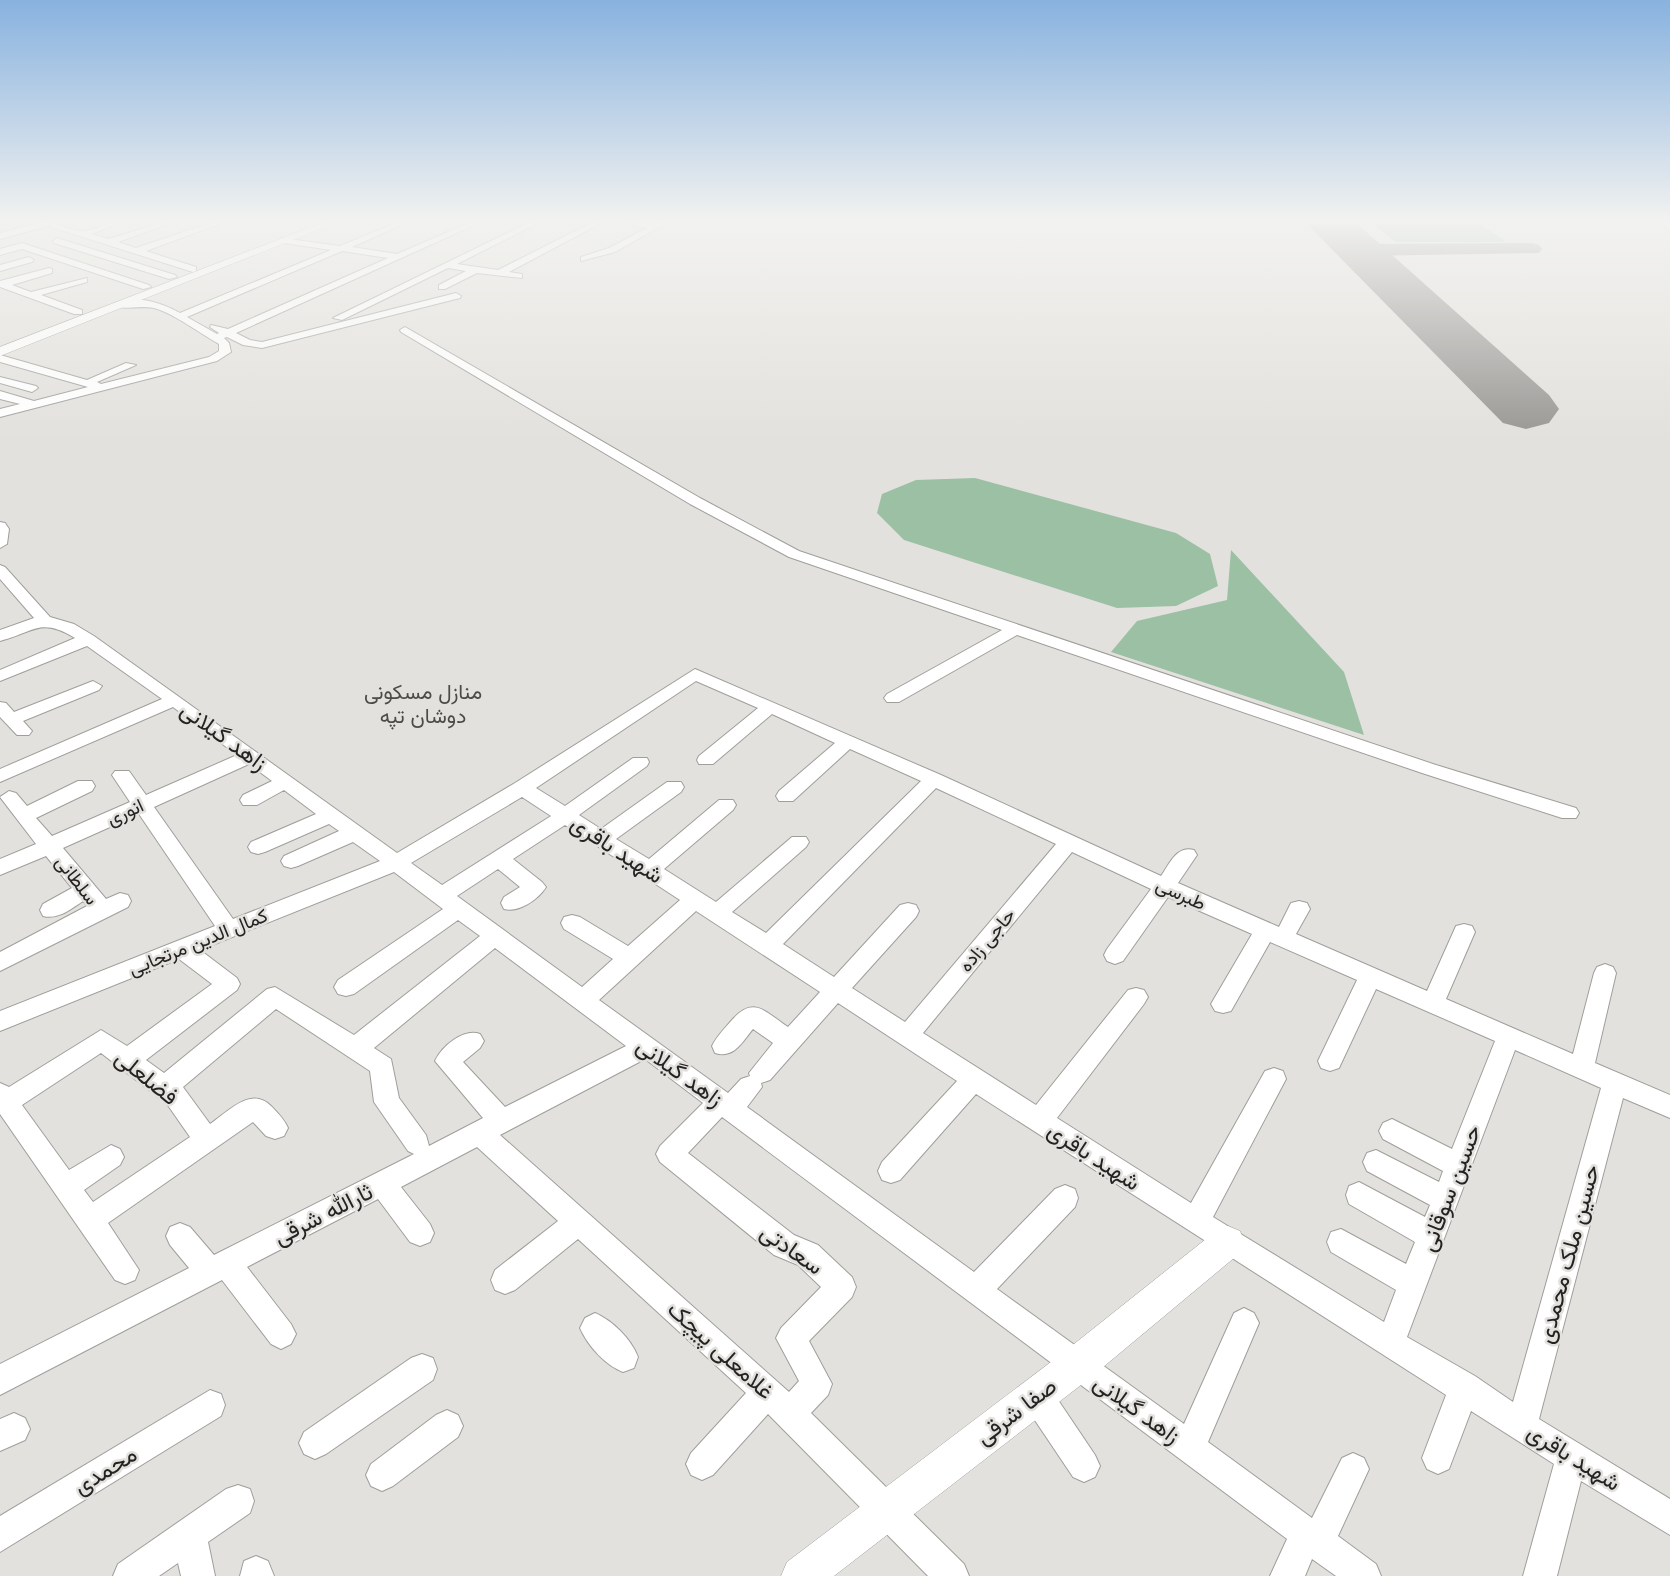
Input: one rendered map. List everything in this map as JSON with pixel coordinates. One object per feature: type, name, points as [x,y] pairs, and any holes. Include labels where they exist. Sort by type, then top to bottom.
[{"type":"main road","points":[[0,342],[78,312],[133,295]]},
{"type":"main road","points":[[0,352],[140,295]]},
{"type":"main road","name":"صفا شرقی","points":[[801,1576],[1077,1365],[1228,1242]]},
{"type":"street","points":[[31,295],[78,312]]},
{"type":"street","points":[[0,413],[213,359],[226,349],[224,343],[158,295]]},
{"type":"street","points":[[185,315],[233,295]]},
{"type":"street","points":[[216,337],[317,295]]},
{"type":"street","points":[[299,336],[386,295]]},
{"type":"street","points":[[120,304],[154,304],[247,343],[261,345],[456,296]]},
{"type":"street","points":[[405,330],[477,370],[728,522],[783,549],[1429,769],[1569,813]]},
{"type":"street","points":[[0,358],[103,388]]},
{"type":"street","points":[[85,383],[130,365]]},
{"type":"street","points":[[0,380],[32,388]]},
{"type":"street","points":[[0,395],[37,405]]},
{"type":"street","name":"زاهد گیلانی","points":[[4,583],[44,620],[68,627],[88,639],[175,701],[1364,1576]]},
{"type":"street","points":[[0,636],[44,620]]},
{"type":"street","points":[[894,698],[1016,629]]},
{"type":"street","points":[[0,676],[88,639]]},
{"type":"street","name":"طبرسی","points":[[695,674],[934,779],[1068,843],[1274,935],[1670,1107]]},
{"type":"street","name":"کمال الدین مرتجایی","points":[[2,1014],[182,949],[396,863],[522,788],[695,674]]},
{"type":"street","points":[[12,719],[93,686]]},
{"type":"street","points":[[0,776],[175,701]]},
{"type":"street","points":[[706,760],[770,707]]},
{"type":"street","points":[[786,796],[848,741]]},
{"type":"street","name":"انوری","points":[[0,868],[250,756]]},
{"type":"street","points":[[346,987],[499,859],[640,762]]},
{"type":"street","points":[[122,775],[229,930]]},
{"type":"street","points":[[767,946],[934,779]]},
{"type":"street","points":[[250,800],[285,782]]},
{"type":"street","points":[[25,815],[85,786]]},
{"type":"street","points":[[602,839],[674,787]]},
{"type":"street","name":"شهید باقری","points":[[522,788],[1196,1222],[1465,1387],[1670,1518]]},
{"type":"street","name":"سلطانی","points":[[0,962],[111,905],[86,890],[9,798]]},
{"type":"street","points":[[650,870],[726,805]]},
{"type":"street","points":[[258,847],[331,815]]},
{"type":"street","points":[[291,861],[355,833]]},
{"type":"street","points":[[717,913],[799,842]]},
{"type":"street","name":"حاجی زاده","points":[[907,1036],[1068,843]]},
{"type":"street","points":[[1115,955],[1187,855]]},
{"type":"street","points":[[499,859],[535,887],[512,903]]},
{"type":"street","points":[[51,910],[86,890]]},
{"type":"street","points":[[583,1000],[695,899]]},
{"type":"street","points":[[1223,1004],[1274,935],[1299,909]]},
{"type":"street","points":[[725,1105],[756,1080],[908,911]]},
{"type":"street","points":[[572,923],[630,959]]},
{"type":"street","points":[[1433,1003],[1465,932]]},
{"type":"street","points":[[357,1047],[495,936]]},
{"type":"street","points":[[127,1060],[229,984],[182,949]]},
{"type":"street","points":[[1581,1067],[1605,973]]},
{"type":"street","points":[[1330,1061],[1370,976]]},
{"type":"street","points":[[164,1088],[275,996],[357,1047],[382,1066],[387,1102],[417,1143]]},
{"type":"street","points":[[1039,1121],[1136,997]]},
{"type":"street","points":[[724,1046],[751,1016],[789,1041]]},
{"type":"street","name":"حسین سوقانی","points":[[1391,1342],[1509,1035]]},
{"type":"street","name":"فضلعلی","points":[[3,1098],[29,1089],[101,1040],[176,1096],[207,1141]]},
{"type":"street","name":"غلامعلی پیچک","points":[[472,1041],[447,1061],[491,1127],[579,1222],[768,1392],[952,1576]]},
{"type":"street","name":"ثارالله شرقی","points":[[0,1380],[646,1047]]},
{"type":"street","points":[[891,1171],[974,1079]]},
{"type":"street","points":[[1196,1222],[1274,1079]]},
{"type":"street","name":"حسین ملک محمدی","points":[[1522,1425],[1615,1082]]},
{"type":"street","points":[[3,1098],[125,1270]]},
{"type":"street","name":"سعادتی","points":[[725,1105],[669,1154],[783,1245],[808,1255],[842,1287],[791,1338],[817,1384],[790,1415]]},
{"type":"street","points":[[89,1220],[255,1107],[275,1128]]},
{"type":"street","points":[[1392,1131],[1458,1166]]},
{"type":"street","points":[[66,1187],[111,1157]]},
{"type":"street","points":[[1376,1162],[1446,1200]]},
{"type":"street","points":[[382,1183],[420,1233]]},
{"type":"street","points":[[1359,1195],[1432,1236]]},
{"type":"street","points":[[974,1289],[986,1280],[1065,1198]]},
{"type":"street","points":[[505,1280],[579,1222]]},
{"type":"street","points":[[180,1236],[219,1268],[281,1334]]},
{"type":"street","points":[[1341,1242],[1413,1284]]},
{"type":"street","points":[[1189,1448],[1244,1323]]},
{"type":"street","points":[[595,1328],[623,1357]]},
{"type":"street","points":[[315,1443],[422,1369]]},
{"type":"street","points":[[1438,1458],[1465,1387]]},
{"type":"street","points":[[702,1464],[768,1392]]},
{"type":"street","points":[[1037,1396],[1084,1466]]},
{"type":"street","name":"محمدی","points":[[0,1535],[210,1405]]},
{"type":"street","points":[[382,1475],[447,1426]]},
{"type":"street","points":[[1540,1576],[1572,1455]]},
{"type":"street","points":[[1287,1576],[1313,1538],[1353,1469]]},
{"type":"street","points":[[130,1576],[238,1501]]},
{"type":"street","points":[[190,1535],[198,1576]]},
{"type":"green space","points":[[975,478],[1176,533],[1210,554],[1218,586],[1176,606],[1117,608],[904,540],[877,513],[882,494],[916,480]]},
{"type":"green space","points":[[1231,550],[1344,672],[1364,735],[1111,652],[1137,621],[1227,600]]},
{"type":"runway","points":[[1405,295],[1526,409]]},
{"type":"district","name":"منازل مسکونی دوشان تپه","points":[[423,703]]}]
